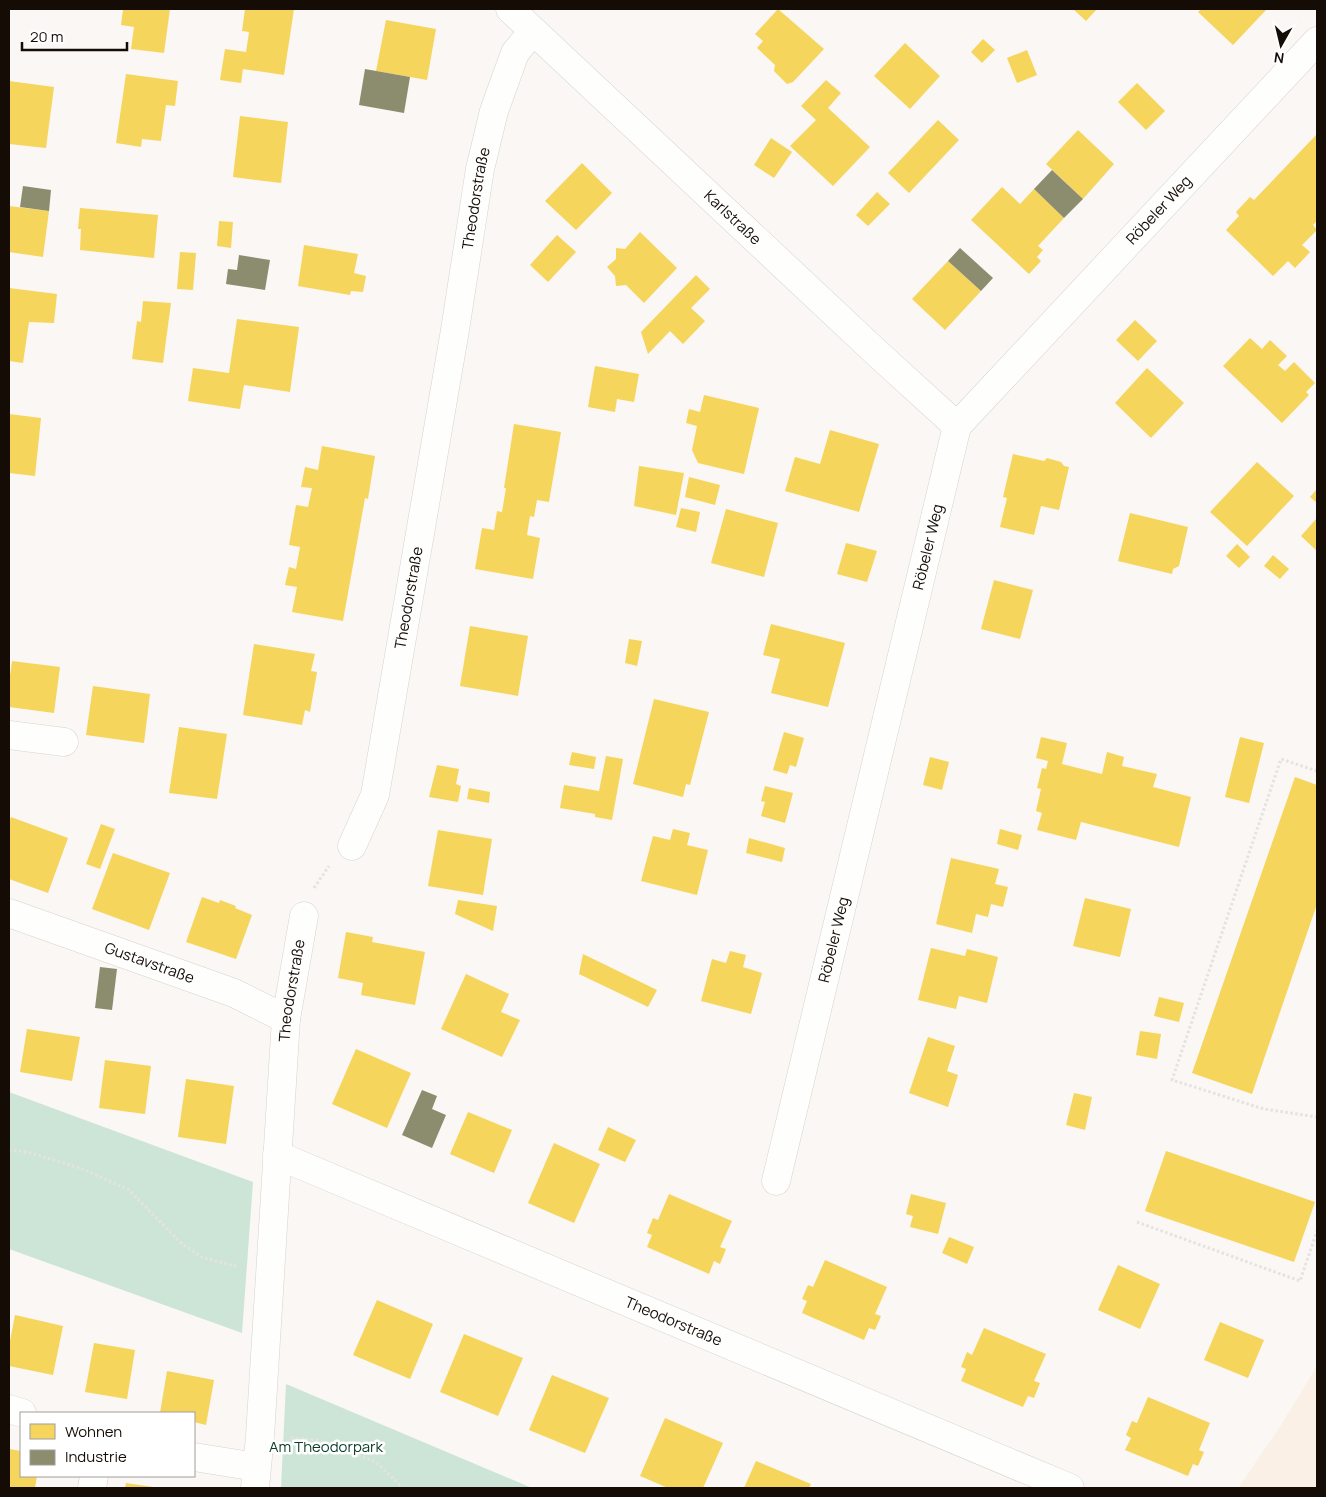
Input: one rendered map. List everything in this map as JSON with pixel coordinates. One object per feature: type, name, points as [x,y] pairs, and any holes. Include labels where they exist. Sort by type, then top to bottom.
[{"type":"street","name":"Karlstraße","points":[[510,9],[872,349],[957,426]]},
{"type":"street","name":"Theodorstraße","points":[[352,846],[375,795],[480,169],[494,111],[515,53],[533,31]]},
{"type":"street","name":"Röbeler Weg","points":[[776,1181],[957,426],[1317,41]]},
{"type":"street","points":[[9,735],[64,742]]},
{"type":"street","name":"Gustavstraße","points":[[9,913],[234,993],[286,1019]]},
{"type":"street","name":"Theodorstraße","points":[[256,1477],[286,1019],[304,916]]},
{"type":"street","name":"Theodorstraße","points":[[277,1155],[1070,1488]]},
{"type":"street","points":[[195,1456],[256,1477]]},
{"type":"path","points":[[1317,771],[1281,759],[1172,1080],[1264,1109],[1317,1117]]},
{"type":"path","points":[[304,916],[316,882],[327,868],[352,846]]},
{"type":"path","points":[[9,1150],[27,1152],[80,1168],[129,1190],[182,1244],[204,1258],[230,1266],[270,1271]]},
{"type":"path","points":[[1138,1222],[1300,1281],[1317,1231]]},
{"type":"path","points":[[260,1436],[317,1440],[376,1462],[403,1488]]},
{"type":"shaded area","points":[[1317,1366],[1317,1488],[1238,1488],[1281,1425]]},
{"type":"green space","points":[[9,1092],[253,1182],[242,1333],[9,1249]]},
{"type":"green space","name":"Am Theodorpark","points":[[286,1384],[532,1488],[281,1488]]},
{"type":"building: Wohnen","points":[[123,9],[170,9],[164,53],[131,49],[134,27],[121,25]]},
{"type":"building: Wohnen","points":[[245,9],[294,9],[284,75],[243,69],[241,83],[220,80],[225,49],[246,52],[249,32],[242,31]]},
{"type":"building: Wohnen","points":[[778,9],[824,49],[793,82],[787,84],[774,71],[775,65],[757,48],[763,41],[755,34]]},
{"type":"building: Wohnen","points":[[1073,9],[1097,9],[1086,21]]},
{"type":"building: Wohnen","points":[[1201,9],[1266,10],[1233,45],[1198,12]]},
{"type":"building: Wohnen","points":[[386,20],[436,29],[427,80],[376,71]]},
{"type":"building: Wohnen","points":[[983,39],[995,50],[982,63],[971,52]]},
{"type":"building: Wohnen","points":[[905,43],[940,76],[910,109],[874,76]]},
{"type":"building: Wohnen","points":[[1027,50],[1037,75],[1017,83],[1007,58]]},
{"type":"building: Wohnen","points":[[126,74],[178,81],[175,106],[166,105],[161,141],[142,139],[141,147],[116,143]]},
{"type":"building: Wohnen","points":[[826,80],[841,93],[828,108],[870,147],[833,186],[790,146],[816,120],[801,106]]},
{"type":"building: Wohnen","points":[[9,81],[54,87],[46,148],[9,144]]},
{"type":"building: Wohnen","points":[[1137,83],[1165,111],[1146,130],[1118,102]]},
{"type":"building: Wohnen","points":[[240,116],[288,122],[281,183],[233,177]]},
{"type":"building: Wohnen","points":[[938,120],[959,140],[909,193],[888,173]]},
{"type":"building: Wohnen","points":[[1078,130],[1114,164],[1083,199],[1046,164]]},
{"type":"building: Wohnen","points":[[1317,134],[1317,221],[1313,225],[1317,230],[1302,245],[1310,252],[1295,268],[1288,261],[1273,276],[1226,230],[1239,216],[1236,212],[1250,197],[1254,200]]},
{"type":"building: Wohnen","points":[[771,138],[792,152],[774,178],[754,165]]},
{"type":"building: Wohnen","points":[[582,163],[612,193],[576,230],[545,201]]},
{"type":"building: Wohnen","points":[[1002,187],[1020,204],[1034,189],[1064,218],[1038,246],[1043,250],[1037,257],[1041,261],[1029,274],[971,220]]},
{"type":"building: Wohnen","points":[[877,192],[890,204],[868,226],[856,215]]},
{"type":"building: Wohnen","points":[[9,206],[49,211],[43,257],[9,252]]},
{"type":"building: Wohnen","points":[[80,208],[158,215],[154,258],[80,250],[81,229],[78,229]]},
{"type":"building: Wohnen","points":[[219,221],[233,222],[231,248],[217,246]]},
{"type":"building: Wohnen","points":[[640,232],[677,268],[644,303],[626,285],[616,286],[615,276],[607,267],[616,259],[616,248],[625,249]]},
{"type":"building: Wohnen","points":[[557,235],[576,252],[548,282],[530,265]]},
{"type":"building: Wohnen","points":[[304,245],[358,254],[354,273],[366,276],[363,292],[351,291],[350,295],[298,286]]},
{"type":"building: Wohnen","points":[[180,252],[196,253],[193,290],[177,289]]},
{"type":"building: Wohnen","points":[[948,261],[981,291],[945,330],[912,299]]},
{"type":"building: Wohnen","points":[[696,275],[710,289],[691,308],[705,321],[683,344],[670,331],[648,354],[641,332]]},
{"type":"building: Wohnen","points":[[9,288],[57,294],[54,323],[29,322],[23,363],[9,361]]},
{"type":"building: Wohnen","points":[[143,301],[171,303],[163,363],[132,359],[137,321],[141,322]]},
{"type":"building: Wohnen","points":[[237,319],[299,327],[290,392],[244,385],[240,409],[188,401],[193,368],[229,373]]},
{"type":"building: Wohnen","points":[[1135,320],[1157,341],[1138,361],[1116,340]]},
{"type":"building: Wohnen","points":[[1250,338],[1262,349],[1270,340],[1287,356],[1278,365],[1285,371],[1294,362],[1315,383],[1306,392],[1309,395],[1282,423],[1223,366]]},
{"type":"building: Wohnen","points":[[595,366],[639,374],[634,402],[617,399],[615,412],[588,407]]},
{"type":"building: Wohnen","points":[[1147,368],[1184,403],[1151,438],[1115,403]]},
{"type":"building: Wohnen","points":[[704,395],[759,408],[744,474],[698,463],[692,450],[697,426],[686,423],[689,409],[700,412]]},
{"type":"building: Wohnen","points":[[9,414],[41,418],[35,476],[9,473]]},
{"type":"building: Wohnen","points":[[514,424],[561,432],[549,502],[537,500],[534,517],[530,516],[527,535],[540,538],[533,579],[475,569],[482,528],[494,530],[497,511],[502,512]]},
{"type":"building: Wohnen","points":[[830,430],[879,444],[859,512],[785,491],[795,457],[820,464]]},
{"type":"building: Wohnen","points":[[322,446],[375,456],[368,499],[365,498],[343,621],[292,612],[297,587],[285,585],[289,567],[296,569],[300,547],[289,545],[296,505],[308,507],[312,488],[301,487],[305,467],[318,470]]},
{"type":"building: Wohnen","points":[[1013,454],[1044,461],[1047,458],[1061,462],[1064,466],[1069,467],[1059,510],[1041,506],[1034,535],[1000,527],[1007,498],[1003,497]]},
{"type":"building: Wohnen","points":[[1257,462],[1294,496],[1247,546],[1210,512]]},
{"type":"building: Wohnen","points":[[639,466],[684,473],[676,515],[634,506]]},
{"type":"building: Wohnen","points":[[689,477],[720,485],[715,505],[685,497]]},
{"type":"building: Wohnen","points":[[1317,489],[1317,503],[1310,497]]},
{"type":"building: Wohnen","points":[[681,508],[700,512],[696,532],[676,527]]},
{"type":"building: Wohnen","points":[[726,509],[778,523],[764,577],[711,563]]},
{"type":"building: Wohnen","points":[[1130,513],[1188,527],[1179,566],[1173,569],[1172,574],[1118,561]]},
{"type":"building: Wohnen","points":[[1317,518],[1317,551],[1301,536]]},
{"type":"building: Wohnen","points":[[846,543],[877,551],[867,582],[837,574]]},
{"type":"building: Wohnen","points":[[1237,544],[1250,557],[1239,568],[1226,556]]},
{"type":"building: Wohnen","points":[[1273,555],[1289,569],[1280,579],[1264,566]]},
{"type":"building: Wohnen","points":[[994,580],[1033,590],[1020,639],[981,629]]},
{"type":"building: Wohnen","points":[[771,624],[845,643],[828,707],[771,693],[780,659],[763,655]]},
{"type":"building: Wohnen","points":[[470,626],[528,636],[518,696],[460,686]]},
{"type":"building: Wohnen","points":[[629,639],[642,641],[637,666],[625,663]]},
{"type":"building: Wohnen","points":[[254,644],[315,654],[311,671],[317,672],[310,712],[305,710],[302,725],[243,715]]},
{"type":"building: Wohnen","points":[[12,661],[60,667],[54,713],[9,707],[9,683]]},
{"type":"building: Wohnen","points":[[93,686],[150,694],[144,743],[86,735]]},
{"type":"building: Wohnen","points":[[654,699],[709,712],[690,785],[686,784],[683,797],[633,784]]},
{"type":"building: Wohnen","points":[[179,727],[227,734],[217,799],[169,793]]},
{"type":"building: Wohnen","points":[[784,732],[804,738],[796,767],[790,765],[787,774],[773,770]]},
{"type":"building: Wohnen","points":[[1041,737],[1067,743],[1062,764],[1102,774],[1107,752],[1124,757],[1122,766],[1157,774],[1153,787],[1191,797],[1179,847],[1081,822],[1076,840],[1037,830],[1042,813],[1036,811],[1041,789],[1037,788],[1042,768],[1046,769],[1048,761],[1036,758]]},
{"type":"building: Wohnen","points":[[1240,737],[1264,743],[1249,803],[1225,797]]},
{"type":"building: Wohnen","points":[[572,752],[596,757],[594,769],[569,765]]},
{"type":"building: Wohnen","points":[[606,756],[623,759],[612,820],[595,817],[595,814],[560,808],[564,785],[599,791]]},
{"type":"building: Wohnen","points":[[930,757],[949,762],[942,790],[923,785]]},
{"type":"building: Wohnen","points":[[437,765],[459,769],[456,784],[461,786],[458,802],[429,797]]},
{"type":"building: Wohnen","points":[[1295,777],[1317,785],[1317,904],[1252,1094],[1192,1073]]},
{"type":"building: Wohnen","points":[[765,786],[793,793],[785,823],[761,816],[765,802],[761,801]]},
{"type":"building: Wohnen","points":[[469,788],[490,792],[489,803],[467,799]]},
{"type":"building: Wohnen","points":[[11,817],[68,838],[48,893],[9,879],[9,822]]},
{"type":"building: Wohnen","points":[[101,824],[115,829],[100,869],[86,864]]},
{"type":"building: Wohnen","points":[[673,829],[690,833],[687,845],[708,850],[697,895],[641,881],[653,836],[670,840]]},
{"type":"building: Wohnen","points":[[1000,829],[1022,835],[1018,850],[997,844]]},
{"type":"building: Wohnen","points":[[438,830],[492,839],[483,895],[428,886]]},
{"type":"building: Wohnen","points":[[749,838],[785,848],[782,862],[746,853]]},
{"type":"building: Wohnen","points":[[113,853],[170,873],[149,930],[92,909]]},
{"type":"building: Wohnen","points":[[951,858],[999,869],[995,884],[1008,887],[1003,907],[991,904],[988,917],[976,914],[972,933],[936,924]]},
{"type":"building: Wohnen","points":[[202,897],[219,903],[220,900],[252,915],[236,959],[186,942]]},
{"type":"building: Wohnen","points":[[1085,898],[1131,909],[1120,957],[1073,946]]},
{"type":"building: Wohnen","points":[[458,900],[497,906],[493,931],[455,914]]},
{"type":"building: Wohnen","points":[[346,932],[373,937],[372,942],[425,952],[415,1005],[361,995],[363,983],[338,978]]},
{"type":"building: Wohnen","points":[[931,948],[965,956],[967,949],[998,957],[987,1003],[959,996],[956,1009],[918,1000]]},
{"type":"building: Wohnen","points":[[730,951],[746,955],[743,967],[762,973],[751,1014],[701,1001],[712,959],[726,963]]},
{"type":"building: Wohnen","points":[[583,954],[657,990],[648,1007],[579,974]]},
{"type":"building: Wohnen","points":[[466,974],[509,994],[501,1012],[520,1020],[502,1057],[441,1029]]},
{"type":"building: Wohnen","points":[[1159,997],[1184,1003],[1179,1022],[1154,1016]]},
{"type":"building: Wohnen","points":[[27,1029],[80,1037],[72,1081],[20,1072]]},
{"type":"building: Wohnen","points":[[1140,1031],[1161,1034],[1157,1059],[1136,1055]]},
{"type":"building: Wohnen","points":[[928,1037],[955,1046],[947,1071],[958,1075],[948,1107],[909,1093]]},
{"type":"building: Wohnen","points":[[356,1049],[411,1073],[387,1128],[332,1104]]},
{"type":"building: Wohnen","points":[[105,1060],[151,1066],[145,1114],[99,1108]]},
{"type":"building: Wohnen","points":[[186,1079],[234,1086],[226,1144],[178,1137]]},
{"type":"building: Wohnen","points":[[1074,1093],[1092,1097],[1085,1130],[1066,1125]]},
{"type":"building: Wohnen","points":[[468,1112],[512,1130],[494,1173],[450,1154]]},
{"type":"building: Wohnen","points":[[608,1127],[636,1140],[625,1162],[598,1150]]},
{"type":"building: Wohnen","points":[[554,1143],[600,1164],[574,1223],[528,1203]]},
{"type":"building: Wohnen","points":[[1166,1151],[1315,1202],[1294,1262],[1145,1211]]},
{"type":"building: Wohnen","points":[[669,1194],[732,1221],[720,1247],[726,1249],[720,1264],[714,1261],[709,1274],[647,1247],[652,1235],[647,1233],[653,1218],[658,1220]]},
{"type":"building: Wohnen","points":[[911,1194],[946,1203],[938,1234],[910,1227],[913,1216],[906,1214]]},
{"type":"building: Wohnen","points":[[949,1237],[974,1247],[967,1264],[942,1253]]},
{"type":"building: Wohnen","points":[[825,1260],[887,1287],[875,1314],[881,1316],[875,1330],[869,1328],[864,1340],[802,1313],[807,1301],[802,1299],[808,1285],[813,1287]]},
{"type":"building: Wohnen","points":[[1118,1265],[1160,1284],[1140,1329],[1098,1310]]},
{"type":"building: Wohnen","points":[[377,1300],[433,1324],[410,1379],[353,1355]]},
{"type":"building: Wohnen","points":[[15,1315],[63,1326],[53,1375],[9,1366],[9,1346]]},
{"type":"building: Wohnen","points":[[1220,1322],[1264,1340],[1248,1378],[1204,1360]]},
{"type":"building: Wohnen","points":[[984,1328],[1046,1354],[1034,1381],[1040,1383],[1034,1398],[1028,1396],[1023,1407],[961,1381],[966,1369],[961,1367],[967,1352],[972,1355]]},
{"type":"building: Wohnen","points":[[464,1334],[523,1358],[498,1416],[440,1392]]},
{"type":"building: Wohnen","points":[[94,1343],[135,1350],[127,1399],[85,1392]]},
{"type":"building: Wohnen","points":[[167,1371],[214,1380],[206,1425],[195,1422],[195,1412],[160,1412]]},
{"type":"building: Wohnen","points":[[552,1375],[609,1398],[585,1453],[529,1430]]},
{"type":"building: Wohnen","points":[[1148,1397],[1210,1423],[1199,1450],[1204,1452],[1198,1466],[1193,1464],[1188,1476],[1125,1450],[1131,1438],[1126,1435],[1132,1421],[1137,1423]]},
{"type":"building: Wohnen","points":[[665,1418],[723,1443],[703,1488],[668,1488],[640,1476]]},
{"type":"building: Wohnen","points":[[9,1449],[20,1451],[20,1477],[37,1477],[35,1488],[9,1488]]},
{"type":"building: Wohnen","points":[[756,1461],[811,1484],[809,1488],[744,1488]]},
{"type":"building: Wohnen","points":[[126,1483],[153,1487],[153,1488],[125,1488]]},
{"type":"building: Industrie","points":[[365,69],[410,77],[404,113],[359,105]]},
{"type":"building: Industrie","points":[[1052,170],[1083,199],[1064,218],[1034,189]]},
{"type":"building: Industrie","points":[[23,186],[51,190],[49,211],[20,207]]},
{"type":"building: Industrie","points":[[960,248],[993,278],[981,291],[948,261]]},
{"type":"building: Industrie","points":[[239,255],[270,260],[265,290],[226,284],[228,269],[237,270]]},
{"type":"building: Industrie","points":[[100,967],[117,969],[112,1010],[95,1008]]},
{"type":"building: Industrie","points":[[422,1090],[437,1096],[432,1109],[446,1115],[432,1148],[402,1135]]}]
